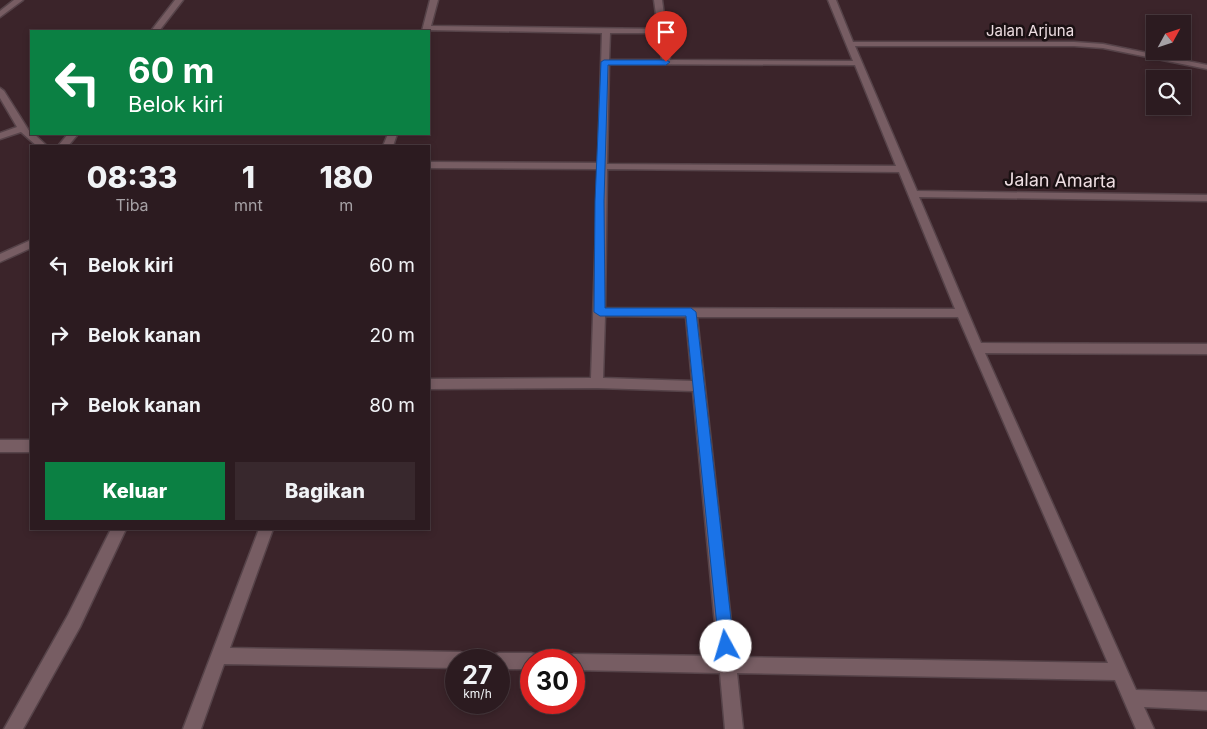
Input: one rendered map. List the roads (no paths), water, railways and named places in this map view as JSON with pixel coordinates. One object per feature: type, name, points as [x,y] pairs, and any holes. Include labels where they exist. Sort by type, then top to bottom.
[{"type":"street","points":[[0,15],[19,0]]},
{"type":"street","points":[[155,30],[179,0]]},
{"type":"street","points":[[426,30],[434,0]]},
{"type":"street","points":[[658,0],[666,62]]},
{"type":"street","points":[[832,0],[977,348],[1145,729]]},
{"type":"street","points":[[430,30],[662,31]]},
{"type":"street","points":[[596,383],[600,312],[601,168],[606,31]]},
{"type":"street","name":"Jalan Arjuna","points":[[850,44],[1093,45],[1145,53],[1207,67]]},
{"type":"street","points":[[604,62],[858,63]]},
{"type":"street","points":[[0,91],[22,128],[41,145]]},
{"type":"street","points":[[0,136],[22,128]]},
{"type":"street","points":[[64,145],[73,135]]},
{"type":"street","points":[[430,165],[601,168],[903,169]]},
{"type":"street","name":"Jalan Amarta","points":[[913,194],[1207,198]]},
{"type":"street","points":[[0,258],[30,244]]},
{"type":"street","points":[[600,312],[962,313]]},
{"type":"street","points":[[691,312],[734,729]]},
{"type":"street","points":[[977,348],[1206,351]]},
{"type":"street","points":[[430,384],[596,383],[700,386]]},
{"type":"street","points":[[0,446],[30,446]]},
{"type":"street","points":[[13,729],[74,621],[119,530]]},
{"type":"street","points":[[192,729],[266,530]]},
{"type":"street","points":[[218,656],[445,660]]},
{"type":"street","points":[[585,662],[1120,672]]},
{"type":"street","points":[[1132,698],[1207,702]]}]
